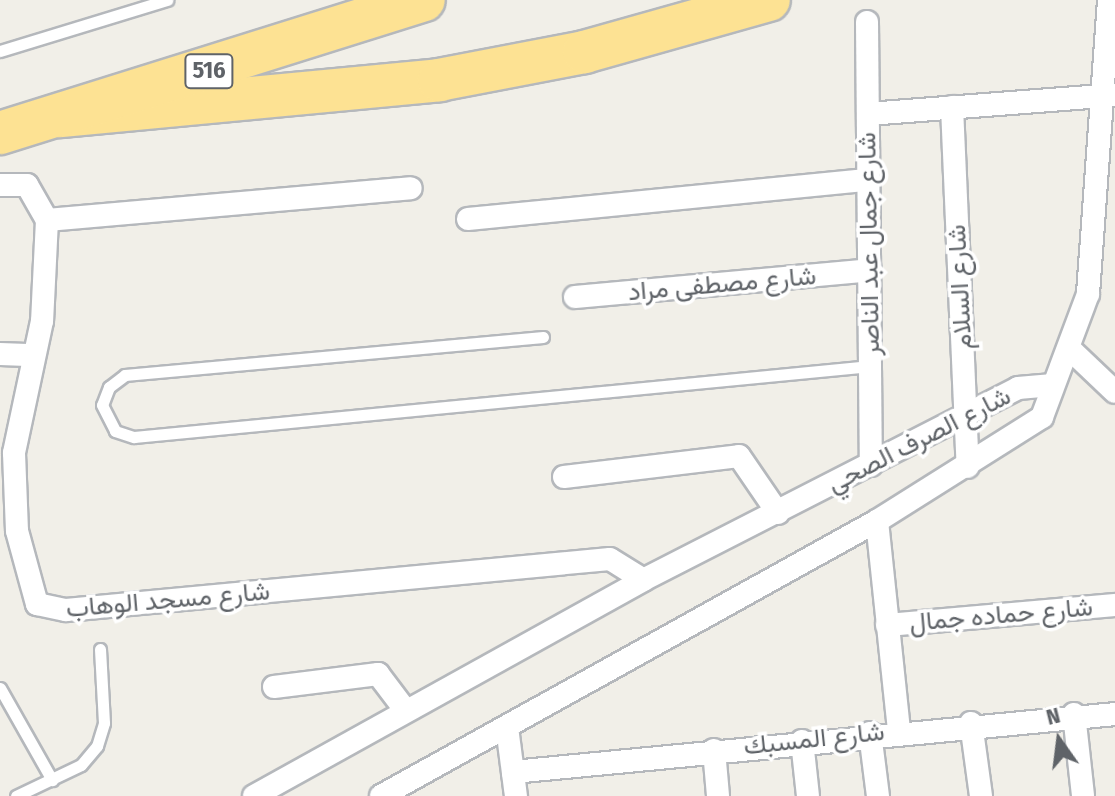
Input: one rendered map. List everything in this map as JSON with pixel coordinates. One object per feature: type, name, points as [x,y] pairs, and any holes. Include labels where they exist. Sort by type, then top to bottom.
[{"type":"highway","points":[[61,116],[439,80],[584,52],[769,0]]},
{"type":"highway","name":"516","points":[[0,133],[420,1]]},
{"type":"street","points":[[1053,385],[1072,351],[1088,294],[1105,168],[1109,0]]},
{"type":"street","name":"شارع جمال عبد الناصر","points":[[867,22],[871,465]]},
{"type":"street","points":[[868,114],[1107,95]]},
{"type":"street","name":"شارع السلام","points":[[952,107],[968,467]]},
{"type":"street","points":[[468,219],[869,180]]},
{"type":"street","points":[[7,183],[38,194],[47,220],[411,188]]},
{"type":"street","name":"شارع مسجد الوهاب","points":[[47,220],[47,288],[34,355],[7,453],[29,591],[51,610],[610,559],[643,580]]},
{"type":"street","name":"شارع مصطفى مراد","points":[[575,297],[870,270]]},
{"type":"street","points":[[1072,351],[1115,392]]},
{"type":"street","points":[[0,354],[34,355]]},
{"type":"street","name":"شارع الصرف الصحي","points":[[254,796],[643,580],[1018,388],[1053,385]]},
{"type":"street","name":"شارع الصرف الصحي","points":[[381,796],[877,521],[968,467],[1033,426],[1053,385]]},
{"type":"street","points":[[564,477],[739,456],[778,513]]},
{"type":"street","points":[[877,521],[899,730]]},
{"type":"street","name":"شارع حماده جمال","points":[[887,625],[1115,605]]},
{"type":"street","points":[[274,687],[378,674],[406,711]]},
{"type":"street","points":[[1074,714],[1083,796]]},
{"type":"street","name":"شارع المسبك","points":[[513,772],[971,723],[1074,714],[1115,714]]},
{"type":"street","points":[[971,723],[981,796]]},
{"type":"street","points":[[507,727],[516,796]]},
{"type":"street","points":[[870,733],[878,796]]},
{"type":"street","points":[[802,741],[808,796]]},
{"type":"street","points":[[714,750],[718,796]]},
{"type":"lane","points":[[0,51],[167,0]]},
{"type":"lane","points":[[543,337],[125,375],[109,387],[102,405],[115,431],[134,437],[871,366]]},
{"type":"lane","points":[[16,796],[52,780],[91,757],[102,736],[100,649]]},
{"type":"lane","points":[[0,688],[52,780]]}]
